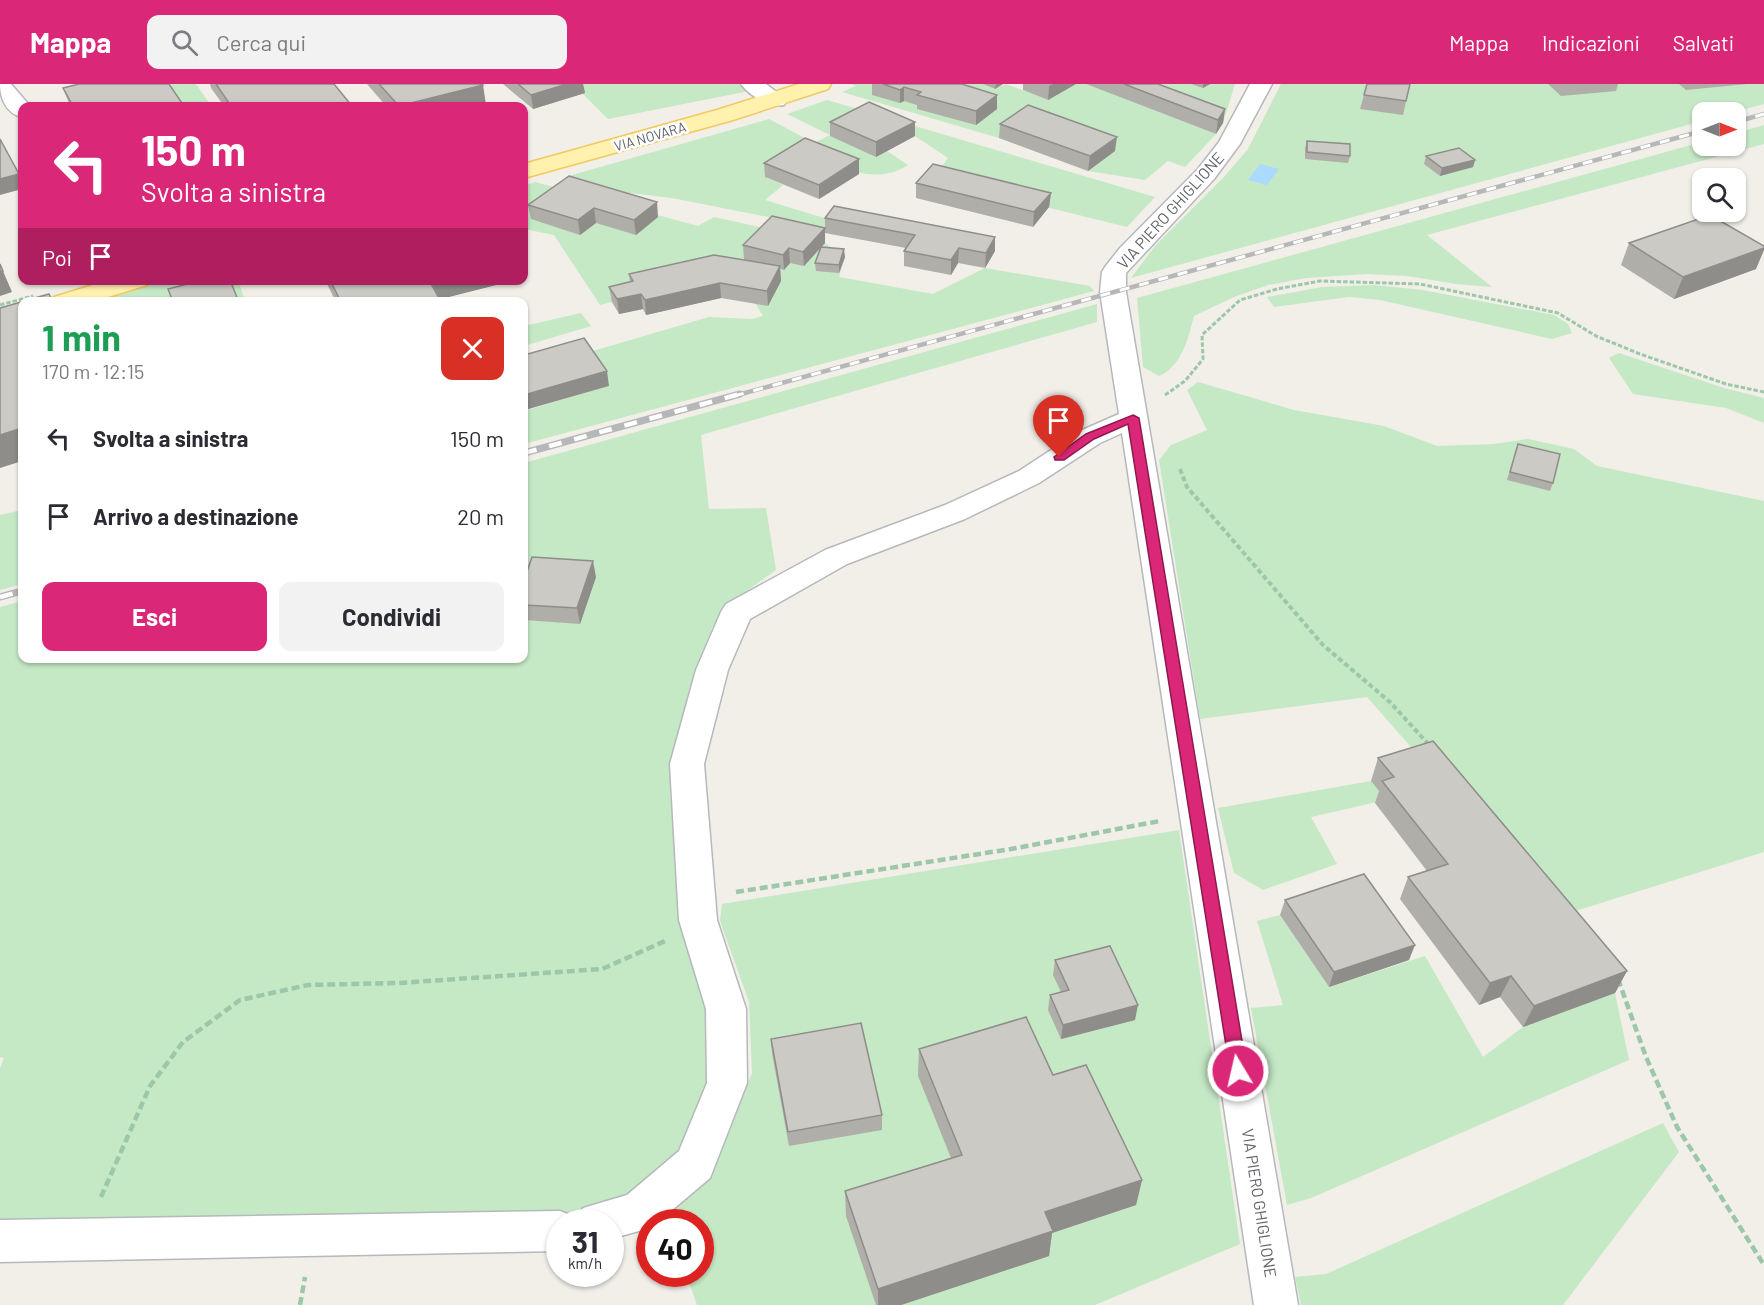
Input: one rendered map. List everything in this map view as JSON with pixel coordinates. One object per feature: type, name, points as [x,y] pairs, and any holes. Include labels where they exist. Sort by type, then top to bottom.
[{"type":"main road","name":"VIA NOVARA","points":[[528,170],[776,100],[820,84]]},
{"type":"main road","points":[[80,297],[121,285]]},
{"type":"street","points":[[0,84],[18,106]]},
{"type":"street","points":[[752,84],[776,100]]},
{"type":"street","name":"VIA PIERO GHIGLIONE","points":[[1261,84],[1223,152],[1206,174],[1129,253],[1114,272],[1113,292],[1276,1305]]},
{"type":"street","points":[[624,1216],[638,1212],[695,1164],[727,1083],[726,1009],[698,920],[687,764],[712,670],[737,612],[836,557],[955,512],[1029,477],[1090,436],[1133,418]]},
{"type":"street","points":[[0,1241],[546,1231]]},
{"type":"path","points":[[1133,418],[1185,381],[1203,359],[1202,335],[1240,300],[1276,289],[1320,281],[1420,284],[1530,306],[1558,314],[1596,336],[1640,354],[1726,384],[1764,392]]},
{"type":"path","points":[[1179,466],[1187,487],[1323,645],[1391,703],[1431,747]]},
{"type":"path","points":[[82,1239],[150,1086],[183,1042],[240,1000],[308,985],[399,983],[602,969],[654,948],[698,920],[711,902],[737,891],[1011,849],[1196,814]]},
{"type":"path","points":[[1615,976],[1622,985],[1646,1057],[1677,1127],[1764,1265]]},
{"type":"green space","points":[[161,84],[196,84],[208,102],[173,102]]},
{"type":"green space","points":[[573,84],[738,84],[749,91],[608,119]]},
{"type":"green space","points":[[851,84],[983,84],[995,89],[1006,84],[1048,100],[1076,84],[1086,84],[1216,134],[1185,167],[1168,161],[1145,180],[1088,171],[999,138],[842,92],[856,86]]},
{"type":"green space","points":[[1120,84],[1235,84],[1223,123]]},
{"type":"green space","points":[[1281,84],[1764,84],[1764,104],[1746,109],[1746,102],[1692,102],[1692,124],[1131,278],[1155,246],[1223,178],[1248,149]]},
{"type":"green space","points":[[827,100],[1155,197],[1127,227],[933,179],[948,158],[915,136],[869,116],[876,157],[887,151],[908,165],[895,171],[870,174],[844,168],[806,153],[766,178],[783,185],[765,200],[834,221],[825,233],[773,218],[672,198],[596,189],[565,177],[769,119],[814,143],[830,135],[787,114]]},
{"type":"green space","points":[[1764,125],[1764,144],[1746,149],[1746,130]]},
{"type":"green space","points":[[1692,145],[1692,156],[1720,156],[1427,235],[1492,287],[1407,276],[1367,274],[1306,278],[1268,285],[1234,297],[1194,316],[1179,359],[1159,376],[1143,367],[1137,298]]},
{"type":"green space","points":[[535,182],[698,226],[714,217],[773,230],[745,260],[784,270],[790,263],[825,243],[845,257],[839,277],[933,294],[985,268],[1090,286],[1094,291],[528,443],[528,410],[608,386],[586,353],[709,317],[752,319],[763,316],[755,303],[780,281],[635,296],[600,305],[554,235],[528,230],[528,185]]},
{"type":"green space","points":[[136,285],[240,285],[244,297],[96,297]]},
{"type":"green space","points":[[1373,285],[1423,290],[1554,315],[1568,324],[1572,333],[1552,339],[1380,300],[1349,297],[1274,307],[1267,297],[1322,287]]},
{"type":"green space","points":[[1097,304],[1097,322],[701,435],[709,509],[766,508],[776,570],[727,605],[712,628],[689,689],[671,767],[670,795],[676,832],[714,1008],[715,1081],[682,1160],[633,1196],[596,1209],[546,1209],[546,1219],[0,1224],[0,1068],[4,1058],[0,1057],[0,607],[18,602],[18,663],[528,663],[528,462]]},
{"type":"green space","points":[[581,313],[591,326],[528,345],[528,325]]},
{"type":"green space","points":[[1619,353],[1724,388],[1764,398],[1764,423],[1726,408],[1633,394],[1609,358]]},
{"type":"green space","points":[[1198,382],[1294,410],[1384,426],[1437,446],[1494,444],[1528,439],[1574,449],[1597,466],[1764,501],[1764,852],[1553,918],[1425,763],[1367,697],[1200,719],[1159,460],[1171,445],[1207,430],[1187,390]]},
{"type":"green space","points":[[18,511],[18,585],[0,590],[0,515]]},
{"type":"green space","points":[[1371,781],[1386,800],[1311,817],[1337,864],[1263,890],[1234,873],[1218,808]]},
{"type":"green space","points":[[1179,830],[1240,1244],[1095,1305],[697,1305],[691,1287],[714,1287],[714,1209],[665,1209],[708,1177],[752,1073],[749,1002],[720,921],[722,904]]},
{"type":"green space","points":[[1280,915],[1329,987],[1425,956],[1483,1057],[1523,1027],[1615,993],[1629,1060],[1311,1198],[1287,1205],[1251,1008],[1283,1005],[1257,921]]},
{"type":"green space","points":[[1663,1123],[1679,1152],[1563,1305],[1301,1305],[1295,1277],[1326,1274]]},
{"type":"water","points":[[1260,164],[1279,169],[1267,185],[1248,180]]},
{"type":"building","points":[[79,84],[169,84],[181,102],[71,102],[63,88]]},
{"type":"building","points":[[216,84],[334,84],[349,102],[228,102]]},
{"type":"building","points":[[379,84],[483,85],[415,102],[395,102]]},
{"type":"building","points":[[518,84],[567,84],[531,95]]},
{"type":"building","points":[[883,84],[962,84],[997,95],[976,111],[917,95],[921,92],[904,87],[900,90]]},
{"type":"building","points":[[1124,84],[1158,84],[1225,109],[1218,120]]},
{"type":"building","points":[[1367,84],[1410,84],[1406,101],[1364,95]]},
{"type":"building","points":[[869,102],[915,122],[876,142],[830,122]]},
{"type":"building","points":[[1028,105],[1117,137],[1090,156],[1000,124]]},
{"type":"building","points":[[805,138],[859,159],[819,185],[764,163]]},
{"type":"building","points":[[0,139],[18,174],[0,179]]},
{"type":"building","points":[[1307,141],[1350,144],[1350,156],[1307,152]]},
{"type":"building","points":[[1459,148],[1475,160],[1442,168],[1426,156]]},
{"type":"building","points":[[933,164],[1051,193],[1034,212],[916,183]]},
{"type":"building","points":[[569,176],[657,202],[634,220],[594,208],[578,220],[528,205]]},
{"type":"building","points":[[834,206],[995,237],[986,253],[959,248],[951,260],[904,251],[915,235],[825,218]]},
{"type":"building","points":[[772,216],[825,228],[803,252],[789,248],[783,255],[743,245]]},
{"type":"building","points":[[1692,221],[1722,222],[1764,248],[1683,277],[1629,243]]},
{"type":"building","points":[[821,247],[844,249],[839,265],[815,263]]},
{"type":"building","points":[[714,255],[780,266],[767,291],[720,283],[645,300],[641,294],[617,299],[609,287],[633,281],[629,274]]},
{"type":"building","points":[[184,285],[232,285],[237,297],[171,297],[168,289]]},
{"type":"building","points":[[332,285],[432,285],[438,297],[338,297]]},
{"type":"building","points":[[18,303],[18,429],[0,435],[0,308]]},
{"type":"building","points":[[584,338],[607,371],[528,394],[528,354]]},
{"type":"building","points":[[1518,444],[1560,454],[1553,483],[1510,472]]},
{"type":"building","points":[[532,557],[593,561],[577,608],[528,605],[528,568]]},
{"type":"building","points":[[1433,741],[1627,971],[1534,1006],[1511,976],[1490,983],[1408,877],[1448,864],[1382,781],[1394,777],[1378,758]]},
{"type":"building","points":[[1364,874],[1415,945],[1334,972],[1285,900]]},
{"type":"building","points":[[1110,946],[1138,1005],[1063,1025],[1050,995],[1069,990],[1055,960]]},
{"type":"building","points":[[1026,1017],[1053,1075],[1086,1065],[1142,1180],[1045,1212],[1053,1231],[878,1289],[845,1191],[962,1155],[919,1049]]},
{"type":"building","points":[[861,1023],[882,1115],[788,1132],[771,1039]]},
{"type":"railway","points":[[1746,119],[1764,114]]},
{"type":"railway","points":[[734,396],[1692,134]]},
{"type":"railway","points":[[528,452],[740,394]]},
{"type":"railway","points":[[0,597],[18,592]]},
{"type":"route","points":[[1059,457],[1090,436],[1133,418],[1238,1071]]}]
